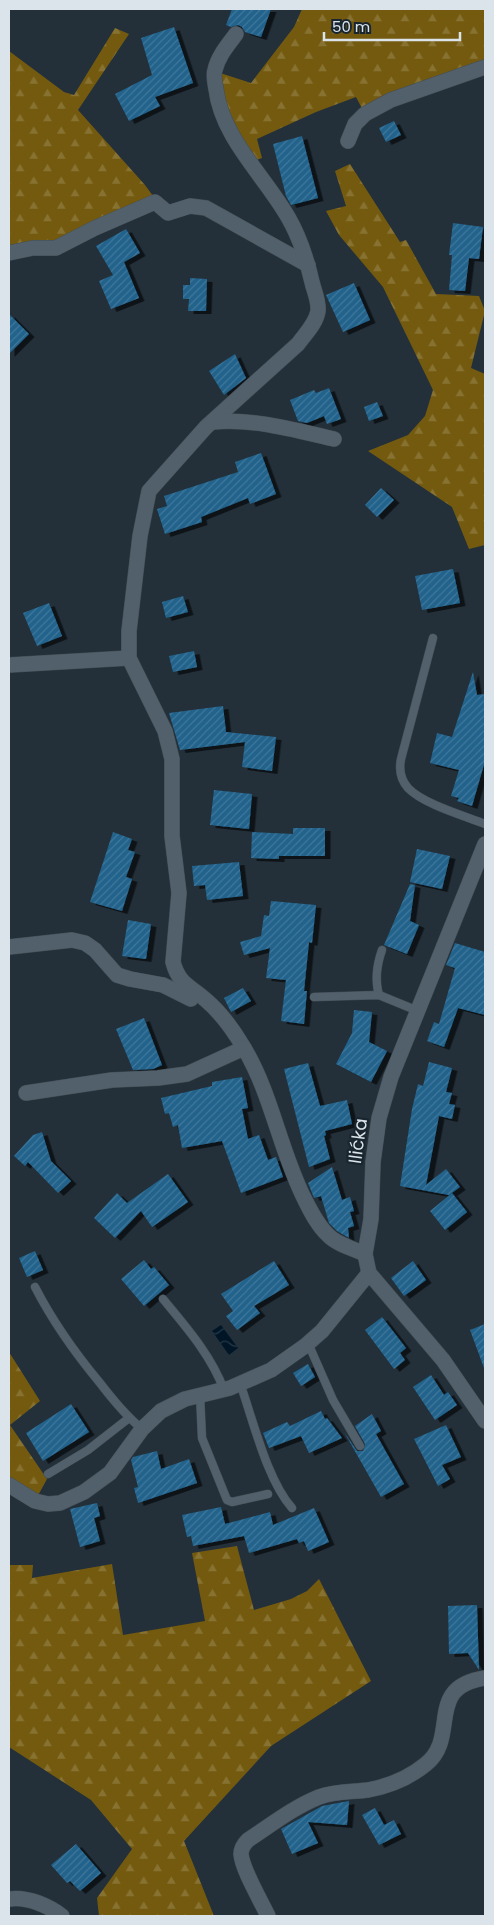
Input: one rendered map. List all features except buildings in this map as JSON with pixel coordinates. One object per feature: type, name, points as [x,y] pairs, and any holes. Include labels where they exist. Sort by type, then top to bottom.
[{"type":"street","points":[[236,34],[219,57],[214,71],[223,118],[234,140],[272,191],[290,220],[308,264],[318,312],[310,328],[298,344],[206,427],[149,491],[140,536],[133,591],[129,631],[129,658],[165,731],[172,759],[172,836],[179,893],[173,962],[176,972],[183,984],[206,1000],[225,1019],[244,1048],[255,1068],[301,1191],[315,1218],[328,1236],[365,1254]]},
{"type":"street","points":[[348,141],[355,124],[365,114],[391,100],[485,67]]},
{"type":"street","points":[[9,252],[33,248],[56,248],[155,202],[168,213],[190,206],[206,208],[308,264]]},
{"type":"street","points":[[213,422],[229,421],[262,424],[334,439]]},
{"type":"street","points":[[9,665],[129,658]]},
{"type":"street","name":"Ilićka","points":[[485,844],[390,1077],[379,1118],[373,1162],[371,1219],[365,1254],[369,1273],[443,1360],[485,1421]]},
{"type":"street","points":[[9,947],[72,940],[85,943],[94,950],[116,975],[163,985],[182,993],[225,1019]]},
{"type":"street","points":[[26,1093],[112,1080],[158,1078],[187,1074],[244,1048]]},
{"type":"street","points":[[9,1485],[35,1501],[48,1504],[60,1503],[84,1492],[110,1473],[142,1429],[161,1411],[185,1399],[224,1390],[271,1370],[308,1343],[322,1331],[369,1273]]},
{"type":"street","points":[[268,1916],[244,1866],[241,1854],[242,1846],[298,1807],[320,1796],[392,1785],[408,1776],[428,1762],[435,1754],[440,1741],[446,1704],[455,1690],[461,1684],[473,1679],[485,1678]]},
{"type":"street","points":[[9,1899],[15,1898],[50,1907],[62,1916]]},
{"type":"lane","points":[[433,638],[401,759],[401,774],[408,788],[414,793],[434,804],[485,824]]},
{"type":"lane","points":[[379,995],[377,986],[378,961],[382,950]]},
{"type":"lane","points":[[314,997],[379,995],[418,1011]]},
{"type":"lane","points":[[36,1287],[48,1312],[76,1354],[128,1418],[142,1429]]},
{"type":"lane","points":[[163,1299],[207,1356],[218,1374],[224,1390]]},
{"type":"lane","points":[[308,1343],[334,1400],[360,1446]]},
{"type":"lane","points":[[240,1384],[270,1471],[283,1498],[292,1508]]},
{"type":"lane","points":[[200,1395],[202,1438],[227,1500],[232,1502],[268,1494]]},
{"type":"lane","points":[[48,1474],[88,1450],[128,1418]]},
{"type":"green space","points":[[302,9],[485,9],[485,67],[365,114],[356,97],[316,112],[257,139],[262,158],[251,162],[234,140],[214,71],[251,83],[294,27]]},
{"type":"green space","points":[[115,28],[129,34],[78,110],[153,196],[74,238],[9,253],[9,51],[64,92],[74,95]]},
{"type":"green space","points":[[350,164],[400,242],[406,240],[436,294],[479,296],[485,311],[471,368],[485,374],[485,545],[469,549],[452,507],[368,451],[408,435],[425,416],[433,390],[383,287],[339,235],[326,211],[346,206],[335,171]]},
{"type":"green space","points":[[9,1352],[40,1401],[10,1425],[47,1479],[35,1501],[9,1485]]},
{"type":"green space","points":[[237,1546],[254,1610],[291,1599],[307,1591],[319,1579],[371,1681],[271,1746],[184,1841],[214,1916],[99,1916],[97,1898],[132,1849],[91,1800],[9,1747],[9,1565],[33,1565],[32,1578],[112,1564],[123,1635],[205,1621],[192,1553]]},
{"type":"water","points":[[221,1325],[238,1348],[229,1355],[212,1331]]}]
